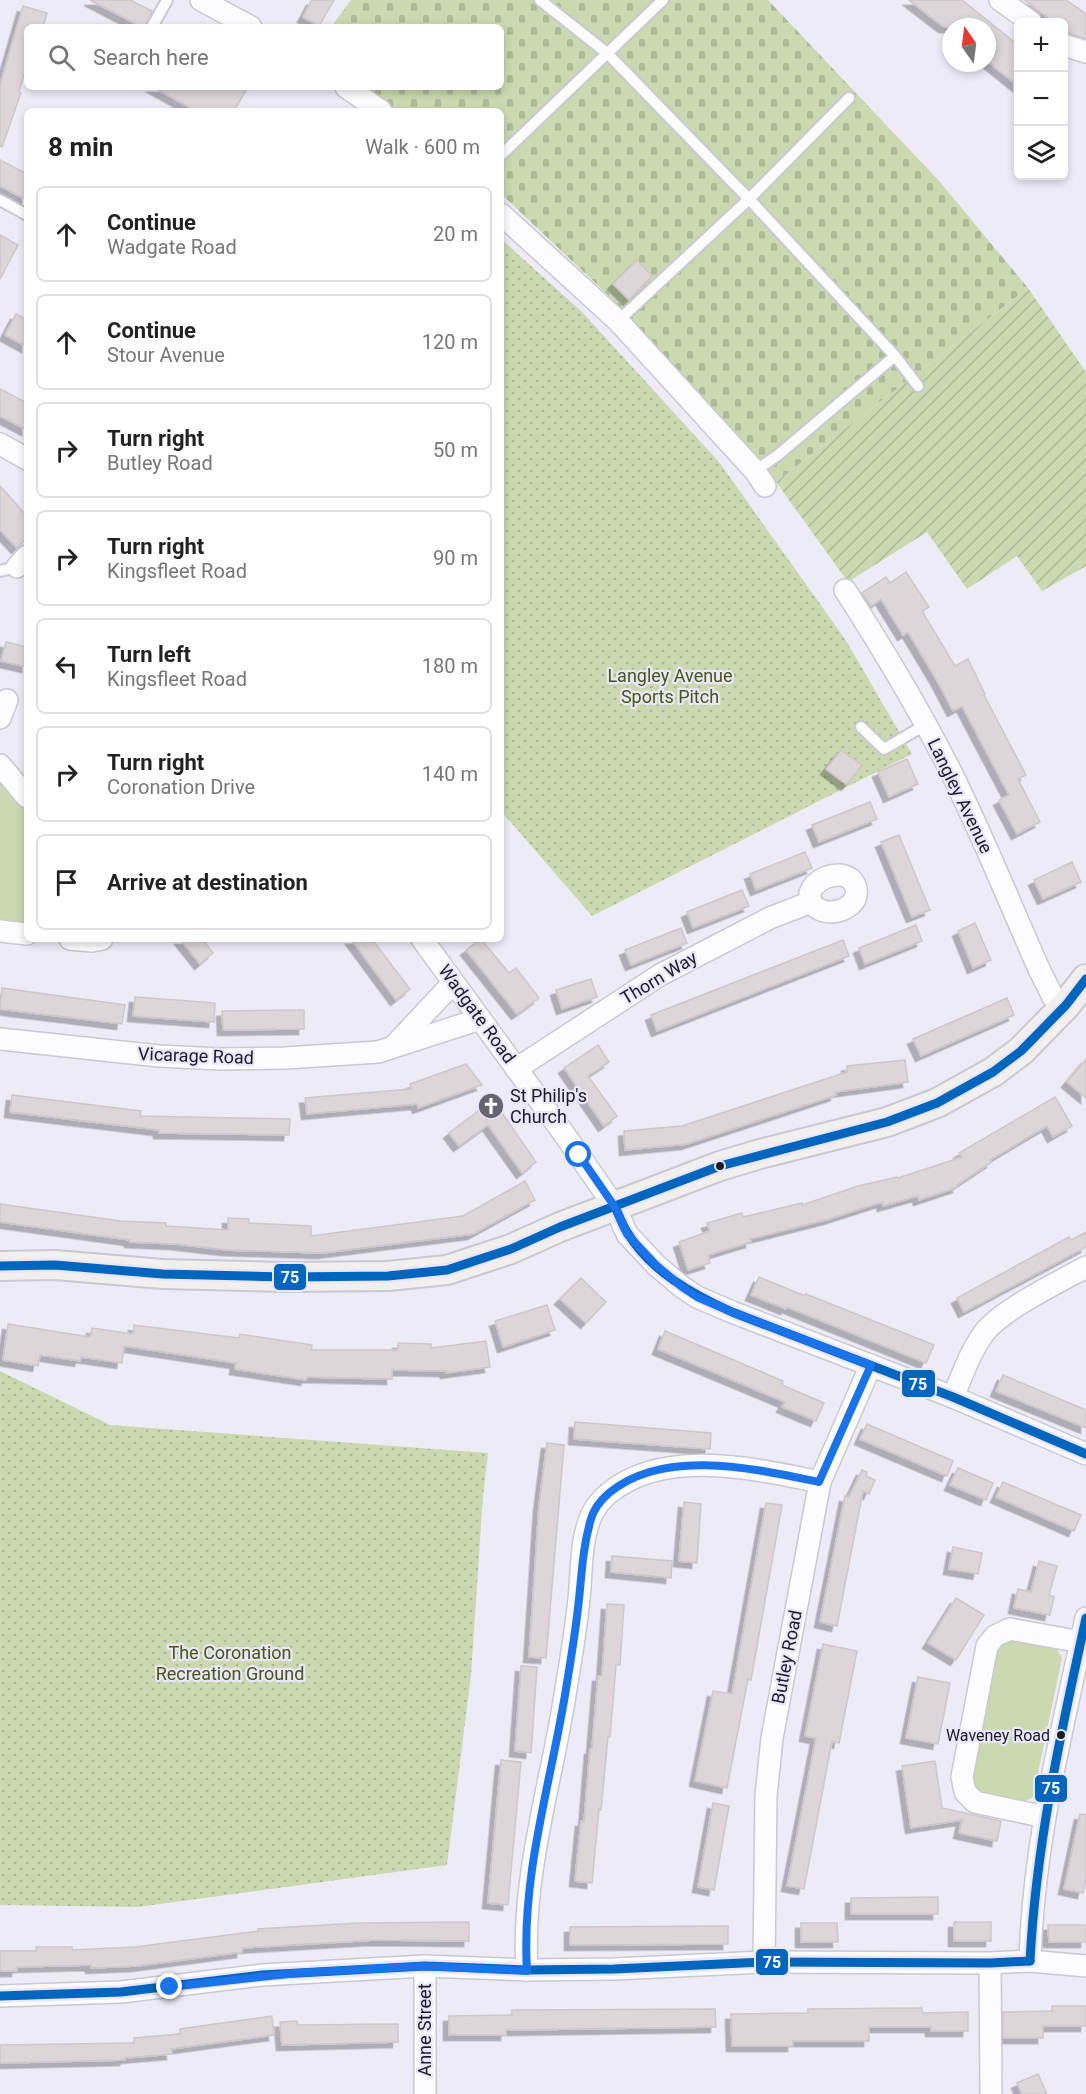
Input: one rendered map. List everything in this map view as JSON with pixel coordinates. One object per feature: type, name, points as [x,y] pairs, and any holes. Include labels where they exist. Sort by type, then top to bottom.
[{"type":"street","points":[[201,0],[245,24]]},
{"type":"street","points":[[1000,0],[1025,18]]},
{"type":"street","points":[[1068,46],[1086,52]]},
{"type":"street","points":[[350,90],[377,108]]},
{"type":"street","points":[[504,217],[618,321],[760,478]]},
{"type":"street","points":[[0,444],[24,457]]},
{"type":"street","name":"Langley Avenue","points":[[845,590],[881,645],[951,774],[1053,997],[1066,1005]]},
{"type":"street","points":[[0,765],[24,793]]},
{"type":"street","name":"Thorn Way","points":[[516,1069],[660,975],[770,918],[811,902]]},
{"type":"street","points":[[0,931],[24,934]]},
{"type":"street","name":"Wadgate Road","points":[[424,942],[615,1207],[627,1234],[644,1253],[682,1287],[697,1297],[953,1396],[1086,1454]]},
{"type":"street","points":[[0,1266],[55,1265],[163,1274],[242,1277],[388,1276],[447,1270],[511,1250],[560,1227],[735,1161],[887,1122],[937,1103],[1006,1063],[1030,1043],[1086,980]]},
{"type":"street","points":[[392,1048],[453,983]]},
{"type":"street","name":"Vicarage Road","points":[[0,1038],[130,1054],[220,1059],[360,1055],[392,1048],[480,1019]]},
{"type":"street","points":[[953,1396],[973,1351],[993,1323],[1007,1312],[1086,1267]]},
{"type":"street","name":"Butley Road","points":[[764,1962],[766,1796],[772,1738],[819,1482],[871,1365]]},
{"type":"street","points":[[527,1971],[527,1923],[531,1871],[566,1690],[579,1598],[583,1548],[592,1515],[600,1502],[625,1483],[663,1470],[705,1465],[734,1467],[819,1482]]},
{"type":"street","points":[[1030,1961],[1035,1886],[1045,1816],[1086,1618]]},
{"type":"street","points":[[1045,1816],[975,1802],[963,1787],[964,1763],[987,1646],[995,1636],[1010,1629],[1081,1642]]},
{"type":"street","points":[[0,1996],[122,1992],[262,1976],[425,1966],[527,1971],[764,1962],[990,1963],[1030,1961],[1086,1966]]},
{"type":"street","points":[[990,1963],[991,2094]]},
{"type":"street","name":"Anne Street","points":[[425,1966],[425,2094]]},
{"type":"lane","points":[[154,24],[167,0]]},
{"type":"lane","points":[[540,0],[607,53],[749,199],[895,356],[918,386]]},
{"type":"lane","points":[[504,152],[663,0]]},
{"type":"lane","points":[[618,321],[749,199],[849,98]]},
{"type":"lane","points":[[0,200],[24,213]]},
{"type":"lane","points":[[760,478],[778,455],[895,356]]},
{"type":"lane","points":[[861,727],[884,749],[925,725]]},
{"type":"green space","points":[[351,0],[768,0],[940,182],[1028,288],[776,482],[606,293],[504,197],[504,108],[394,108],[368,90],[504,90],[504,24],[333,24]]},
{"type":"green space","name":"Langley Avenue Sports Pitch","points":[[504,242],[582,312],[719,462],[845,639],[912,754],[592,916],[504,814]]},
{"type":"green space","points":[[1028,288],[1086,372],[1086,566],[1042,591],[1017,556],[967,589],[927,532],[848,582],[776,482]]},
{"type":"green space","points":[[0,777],[24,802],[24,929],[0,926]]},
{"type":"green space","name":"The Coronation Recreation Ground","points":[[0,1371],[110,1425],[488,1453],[471,1675],[447,1865],[138,1907],[0,1905]]},
{"type":"green space","points":[[1014,1637],[1054,1644],[1062,1658],[1033,1797],[1018,1805],[979,1796],[967,1778],[992,1655],[999,1643]]},
{"type":"building","points":[[90,0],[130,0],[152,11],[146,24],[136,24]]},
{"type":"building","points":[[312,0],[334,0],[320,24],[303,17]]},
{"type":"building","points":[[909,0],[962,0],[984,18],[942,18],[942,25]]},
{"type":"building","points":[[1024,0],[1066,0],[1086,14],[1086,39],[1068,32],[1068,18],[1049,18]]},
{"type":"building","points":[[23,6],[47,13],[44,24],[24,24],[24,74],[19,92],[21,93],[2,147],[0,146],[0,85]]},
{"type":"building","points":[[996,27],[1014,42],[1014,83],[996,68]]},
{"type":"building","points":[[158,90],[246,90],[236,108],[191,108]]},
{"type":"building","points":[[0,160],[24,172],[24,198],[0,186]]},
{"type":"building","points":[[0,235],[18,245],[0,279]]},
{"type":"building","points":[[637,260],[652,276],[629,300],[613,284]]},
{"type":"building","points":[[16,314],[24,318],[24,345],[5,335]]},
{"type":"building","points":[[0,389],[24,401],[24,428],[0,416]]},
{"type":"building","points":[[0,486],[24,513],[24,541],[17,548],[0,530]]},
{"type":"building","points":[[906,572],[929,607],[922,611],[955,666],[968,659],[1026,775],[1018,779],[1040,822],[1017,834],[999,800],[1009,795],[962,706],[953,711],[908,632],[903,635],[881,599],[871,606],[862,593],[886,577],[890,583]]},
{"type":"building","points":[[6,642],[24,646],[24,666],[1,661]]},
{"type":"building","points":[[841,750],[862,765],[847,785],[826,769]]},
{"type":"building","points":[[907,759],[918,784],[889,797],[878,772]]},
{"type":"building","points":[[870,802],[877,819],[819,842],[812,825]]},
{"type":"building","points":[[899,835],[930,910],[912,917],[881,842]]},
{"type":"building","points":[[805,852],[812,868],[756,890],[750,874]]},
{"type":"building","points":[[1072,862],[1081,882],[1043,899],[1034,880]]},
{"type":"building","points":[[742,890],[749,906],[693,928],[687,912]]},
{"type":"building","points":[[975,923],[991,960],[973,968],[958,931]]},
{"type":"building","points":[[916,925],[922,941],[865,964],[859,948]]},
{"type":"building","points":[[681,928],[687,943],[631,965],[625,950]]},
{"type":"building","points":[[843,940],[849,956],[657,1031],[651,1015]]},
{"type":"building","points":[[182,942],[204,942],[213,953],[200,964]]},
{"type":"building","points":[[353,942],[374,942],[410,989],[396,1000]]},
{"type":"building","points":[[477,942],[483,942],[509,973],[516,968],[539,998],[517,1014],[466,950]]},
{"type":"building","points":[[591,979],[597,997],[562,1009],[556,990]]},
{"type":"building","points":[[2,988],[125,1005],[122,1024],[0,1009]]},
{"type":"building","points":[[135,997],[215,1003],[214,1022],[133,1016]]},
{"type":"building","points":[[1007,998],[1014,1015],[921,1056],[913,1039]]},
{"type":"building","points":[[304,1010],[304,1029],[223,1030],[222,1011]]},
{"type":"building","points":[[598,1045],[609,1062],[588,1076],[617,1116],[604,1126],[564,1068]]},
{"type":"building","points":[[1086,1059],[1086,1098],[1067,1082]]},
{"type":"building","points":[[905,1060],[908,1082],[835,1092],[836,1095],[687,1144],[625,1150],[624,1131],[682,1126],[847,1072],[847,1066]]},
{"type":"building","points":[[466,1064],[482,1085],[418,1108],[417,1104],[307,1114],[305,1098],[411,1089],[410,1084]]},
{"type":"building","points":[[12,1095],[141,1111],[140,1116],[290,1119],[289,1135],[159,1133],[159,1130],[10,1112]]},
{"type":"building","points":[[1055,1097],[1072,1126],[1053,1137],[1047,1126],[990,1160],[992,1162],[957,1185],[958,1187],[919,1200],[918,1196],[883,1206],[882,1202],[829,1219],[750,1239],[751,1242],[708,1255],[710,1263],[688,1270],[679,1242],[710,1231],[707,1223],[742,1213],[743,1217],[802,1203],[802,1205],[858,1186],[898,1178],[962,1157],[959,1153]]},
{"type":"building","points":[[493,1100],[536,1162],[522,1173],[488,1125],[459,1146],[449,1133]]},
{"type":"building","points":[[525,1181],[535,1200],[473,1234],[322,1253],[227,1250],[130,1242],[130,1240],[0,1222],[0,1204],[121,1221],[228,1230],[228,1218],[249,1219],[249,1223],[311,1226],[311,1236],[463,1216]]},
{"type":"building","points":[[1086,1232],[1086,1247],[964,1312],[957,1298],[1069,1237],[1071,1240]]},
{"type":"building","points":[[759,1277],[934,1345],[926,1363],[787,1307],[786,1309],[751,1295]]},
{"type":"building","points":[[581,1278],[606,1302],[586,1323],[560,1299]]},
{"type":"building","points":[[547,1305],[555,1330],[503,1347],[495,1321]]},
{"type":"building","points":[[8,1324],[90,1337],[92,1328],[133,1334],[134,1325],[239,1338],[240,1334],[312,1345],[311,1350],[398,1350],[398,1343],[431,1344],[431,1348],[486,1341],[490,1367],[446,1373],[446,1371],[392,1370],[392,1379],[307,1377],[306,1380],[235,1369],[236,1363],[124,1346],[122,1363],[81,1357],[80,1361],[40,1355],[38,1366],[3,1360]]},
{"type":"building","points":[[665,1331],[783,1381],[782,1385],[824,1403],[816,1421],[782,1407],[785,1402],[658,1349]]},
{"type":"building","points":[[1003,1375],[1086,1410],[1086,1428],[996,1391]]},
{"type":"building","points":[[575,1422],[711,1433],[710,1449],[574,1439]]},
{"type":"building","points":[[867,1424],[953,1461],[947,1476],[860,1439]]},
{"type":"building","points":[[547,1443],[564,1445],[546,1658],[529,1657],[539,1506]]},
{"type":"building","points":[[958,1468],[993,1483],[986,1500],[950,1485]]},
{"type":"building","points":[[862,1470],[867,1472],[866,1476],[875,1480],[869,1494],[863,1491],[837,1626],[820,1622],[845,1496],[849,1497]]},
{"type":"building","points":[[1003,1482],[1081,1515],[1074,1531],[996,1497]]},
{"type":"building","points":[[684,1502],[701,1504],[697,1563],[679,1561]]},
{"type":"building","points":[[766,1503],[782,1505],[751,1680],[748,1679],[727,1788],[695,1781],[713,1691],[732,1694]]},
{"type":"building","points":[[953,1547],[982,1553],[978,1574],[949,1569]]},
{"type":"building","points":[[612,1556],[672,1561],[671,1578],[611,1572]]},
{"type":"building","points":[[1039,1561],[1057,1566],[1049,1595],[1054,1597],[1050,1615],[1014,1608],[1018,1589],[1031,1592]]},
{"type":"building","points":[[956,1598],[984,1615],[956,1660],[928,1643]]},
{"type":"building","points":[[607,1604],[624,1605],[620,1665],[616,1665],[610,1737],[608,1737],[601,1810],[599,1809],[592,1883],[575,1881],[581,1821],[584,1822],[598,1676],[602,1676]]},
{"type":"building","points":[[823,1644],[857,1651],[839,1743],[832,1741],[804,1889],[787,1886],[816,1738],[805,1736]]},
{"type":"building","points":[[521,1666],[537,1667],[531,1753],[515,1751]]},
{"type":"building","points":[[918,1677],[950,1683],[938,1744],[906,1738]]},
{"type":"building","points":[[501,1760],[521,1762],[508,1905],[488,1903]]},
{"type":"building","points":[[935,1761],[942,1808],[1001,1821],[997,1841],[959,1833],[962,1820],[911,1828],[902,1766]]},
{"type":"building","points":[[713,1803],[729,1806],[714,1890],[698,1887]]},
{"type":"building","points":[[1080,1814],[1086,1815],[1086,1878],[1083,1893],[1064,1889]]},
{"type":"building","points":[[938,1897],[938,1914],[851,1914],[851,1898]]},
{"type":"building","points":[[469,1922],[469,1941],[375,1940],[242,1948],[242,1952],[137,1966],[17,1967],[17,1971],[0,1971],[0,1951],[36,1951],[36,1947],[72,1947],[72,1950],[135,1947],[259,1931],[258,1929],[358,1923]]},
{"type":"building","points":[[954,1922],[991,1922],[991,1941],[954,1941]]},
{"type":"building","points":[[801,1923],[837,1923],[838,1942],[801,1942]]},
{"type":"building","points":[[1048,1925],[1086,1925],[1086,1942],[1049,1942]]},
{"type":"building","points":[[728,1926],[728,1944],[570,1945],[570,1927]]},
{"type":"building","points":[[1052,2006],[1086,2006],[1086,2026],[1043,2026],[1043,2038],[1003,2038],[1003,2012],[1052,2011]]},
{"type":"building","points":[[922,2008],[922,2013],[968,2012],[968,2031],[931,2031],[931,2027],[869,2027],[869,2041],[793,2041],[793,2046],[732,2046],[731,2014],[808,2013],[808,2009]]},
{"type":"building","points":[[715,2009],[716,2027],[506,2030],[506,2035],[449,2035],[449,2016],[512,2015],[512,2010]]},
{"type":"building","points":[[272,2016],[274,2035],[171,2049],[172,2054],[125,2058],[125,2060],[0,2063],[0,2045],[134,2043],[134,2038],[180,2034],[180,2029]]},
{"type":"building","points":[[297,2021],[298,2025],[398,2024],[398,2042],[282,2045],[280,2022]]},
{"type":"building","points":[[1038,2074],[1047,2094],[1022,2094],[1017,2083]]},
{"type":"transit line","name":"75","points":[[0,1266],[55,1265],[163,1274],[285,1277],[388,1276],[447,1270],[511,1249],[560,1227],[720,1166],[887,1122],[937,1103],[993,1072],[1021,1051],[1066,1005],[1086,979]]},
{"type":"transit line","name":"75","points":[[615,1207],[627,1232],[647,1258],[673,1280],[702,1297],[732,1312],[953,1397],[1086,1454]]},
{"type":"transit line","name":"75","points":[[1030,1961],[1038,1874],[1051,1788],[1086,1618]]},
{"type":"transit line","name":"75","points":[[0,1996],[121,1992],[262,1975],[425,1966],[527,1970],[614,1969],[764,1962],[990,1963],[1030,1961]]},
{"type":"place","name":"St Philip's Church","points":[[491,1106]]},
{"type":"place","name":"Waveney Road","points":[[1061,1735]]},
{"type":"route","points":[[170,1987],[297,1973],[425,1966],[527,1971],[526,1940],[531,1871],[566,1690],[579,1598],[583,1548],[592,1515],[600,1502],[625,1483],[643,1475],[682,1467],[705,1465],[734,1467],[768,1471],[819,1482],[871,1365],[732,1312],[697,1297],[682,1287],[656,1265],[627,1234],[615,1207],[579,1155]]}]
